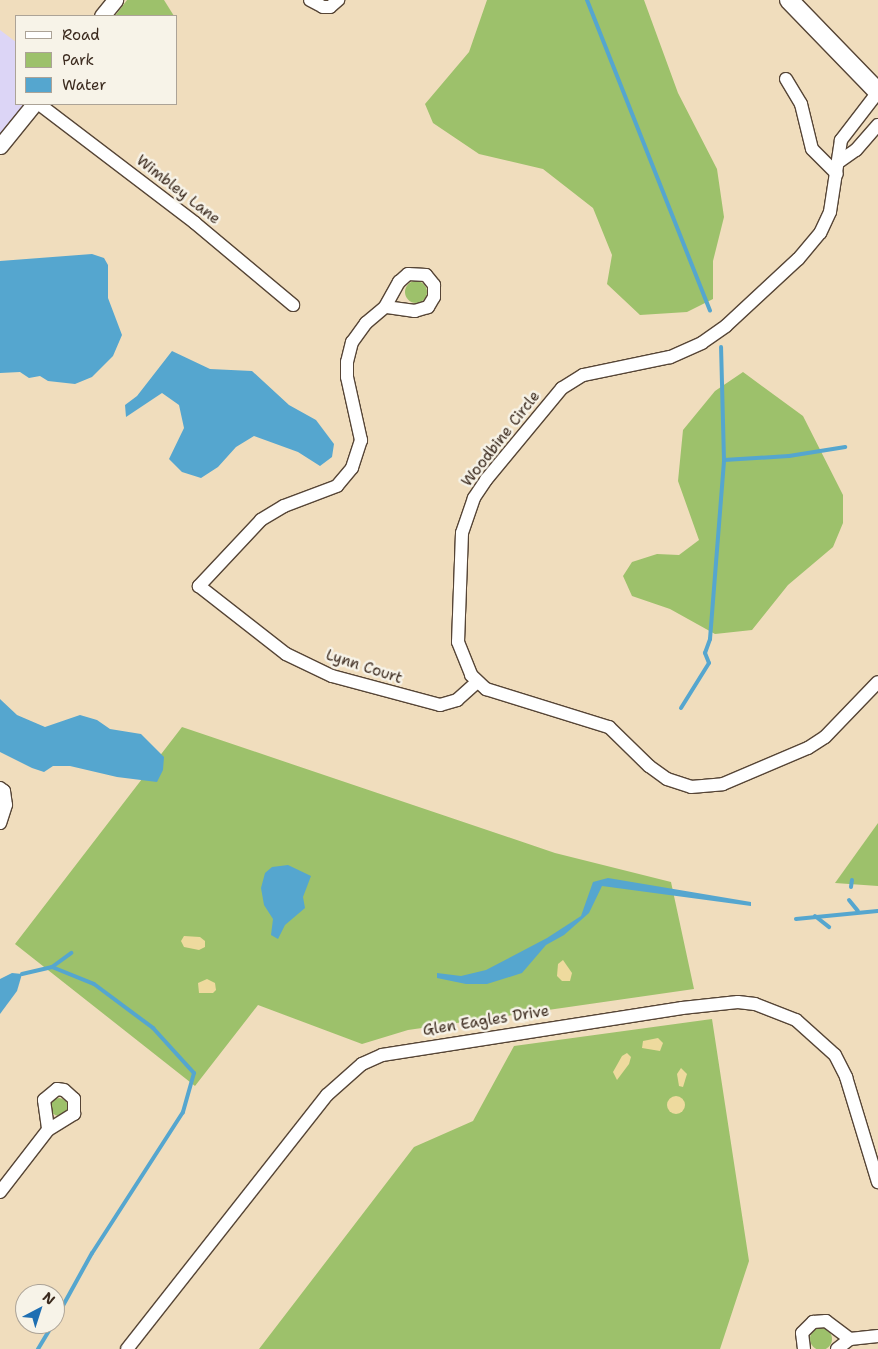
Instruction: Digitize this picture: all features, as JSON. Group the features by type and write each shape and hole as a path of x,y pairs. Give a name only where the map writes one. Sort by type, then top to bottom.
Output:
{"main road":[{"path":"789,0 878,92"}],"street":[{"path":"103,15 115,0"},
{"path":"310,0 323,7 330,7 338,0"},
{"path":"786,79 801,104 812,149 838,168 878,125"},
{"name":"Woodbine Circle","path":"477,682 465,665 458,642 462,533 474,498 486,480 562,388 583,375 670,357 702,343 726,326 798,259 820,233 830,212 841,140 878,92"},
{"path":"0,146 33,105"},
{"name":"Wimbley Lane","path":"40,105 195,223 293,305"},
{"name":"Lynn Court","path":"385,307 366,323 352,342 346,362 361,440 352,468 337,486 284,506 261,520 199,586 286,654 332,676 440,705 457,700 477,682"},
{"path":"477,682 504,696 609,727 649,766 667,779 691,787 723,784 808,748 826,737 878,682"},
{"path":"0,788 4,791 6,806 0,823"},
{"name":"Glen Eagles Drive","path":"127,1349 327,1095 362,1064 382,1055 682,1008 738,1002 755,1004 796,1020 835,1055 846,1077 878,1182"},
{"path":"0,1192 48,1130"},
{"path":"804,1349 802,1333 813,1322 826,1321 850,1339"},
{"path":"837,1349 850,1339 878,1336"}],"shaded area":[{"path":"0,30 15,41 15,105 31,105 0,144"}],"green space":[{"path":"127,0 164,0 173,15 116,15"},
{"path":"487,0 644,0 678,93 717,169 724,217 713,261 713,299 687,312 640,315 607,284 612,255 593,208 543,169 479,154 433,123 425,104 469,52"},
{"path":"416,281 424,284 427,292 424,300 416,303 408,300 405,292 408,284"},
{"path":"743,372 803,416 843,495 843,523 833,547 788,585 752,630 715,634 670,609 632,596 623,576 632,562 657,554 679,555 699,540 678,481 683,430 715,391"},
{"path":"182,727 555,853 671,882 694,989 408,1030 362,1044 258,1005 195,1086 15,944"},
{"path":"878,823 878,886 835,883"},
{"path":"712,1019 749,1261 720,1349 259,1349 414,1147 473,1121 514,1046"},
{"path":"59,1098 65,1101 68,1107 65,1113 59,1116 53,1113 50,1107 53,1101"},
{"path":"821,1328 829,1331 832,1339 829,1347 821,1350 813,1347 810,1339 813,1331"}],"sand":[{"path":"184,936 200,937 205,941 205,947 199,950 184,947 181,941"},
{"path":"563,960 572,973 570,981 562,981 557,976 558,964"},
{"path":"207,979 215,983 216,990 213,993 199,993 198,983"},
{"path":"658,1038 663,1043 660,1051 642,1048 643,1041"},
{"path":"627,1053 631,1057 629,1064 617,1080 613,1072 622,1056"},
{"path":"681,1068 687,1074 683,1087 679,1086 677,1074"},
{"path":"676,1096 682,1099 685,1105 682,1111 676,1114 670,1111 667,1105 670,1099"}],"water":[{"path":"92,254 104,258 108,265 108,298 122,335 113,356 92,377 75,384 48,381 40,376 29,378 20,372 0,373 0,261"},
{"path":"172,351 210,369 252,371 289,405 316,420 334,444 332,457 320,466 298,452 254,436 236,447 218,467 201,478 182,472 169,459 184,428 179,405 162,393 126,417 125,405 137,396"},
{"path":"0,699 17,715 45,727 80,715 97,720 110,729 141,734 164,757 163,770 157,782 117,777 70,766 53,766 44,772 32,768 0,752"},
{"path":"288,865 311,876 303,897 305,908 285,925 278,939 271,935 273,919 264,905 261,888 265,873 272,867"},
{"path":"608,878 751,902 751,906 602,886 589,913 564,935 546,945 522,973 487,984 466,984 437,978 437,973 461,976 486,970 547,938 581,916 593,882"},
{"path":"12,973 22,974 17,991 0,1014 0,979"}],"waterway":[{"path":"587,0 710,311"},
{"path":"681,708 709,663 705,653 710,639 724,460 721,347"},
{"path":"724,460 789,456 845,447"},
{"path":"851,887 852,880"},
{"path":"849,900 858,911"},
{"path":"796,919 878,911"},
{"path":"815,916 829,927"},
{"path":"52,967 71,953"},
{"path":"22,974 52,967 94,984 153,1028 194,1073 183,1112 92,1253 65,1302"},
{"path":"38,1349 47,1334"}]}
